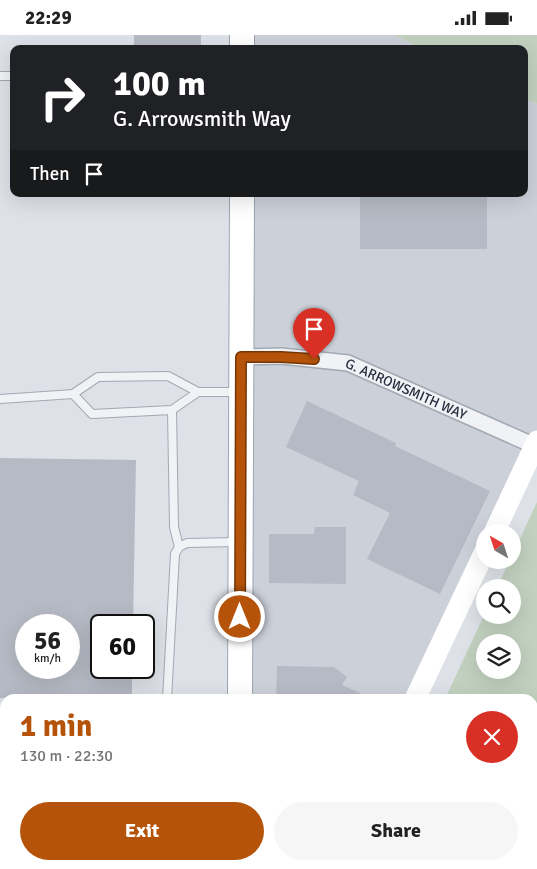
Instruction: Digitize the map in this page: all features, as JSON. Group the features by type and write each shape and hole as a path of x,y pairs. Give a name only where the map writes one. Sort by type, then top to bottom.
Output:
{"main road":[{"path":"240,694 242,197"},
{"path":"498,524 536,444"},
{"path":"417,694 476,569"}],"street":[{"name":"G. ARROWSMITH WAY","path":"241,357 281,357 348,363 536,444"}],"lane":[{"path":"0,399 72,394 98,377 168,375 198,392 241,393"},
{"path":"72,394 92,414 172,410 198,392"},
{"path":"172,410 174,527 179,547"},
{"path":"168,694 175,555 179,547 187,543 241,542"}],"shaded area":[{"path":"242,35 394,35 415,45 242,45"},
{"path":"528,100 537,104 537,441 490,524 476,524 476,569 417,694 240,694 242,197 528,197"}],"green space":[{"path":"394,35 537,35 537,104 528,100 528,45 415,45"},
{"path":"537,502 537,694 447,694 480,624 521,624 521,579 501,579 506,569 521,569 521,537"}],"building":[{"path":"134,35 201,35 201,45 134,45"},
{"path":"360,197 487,197 487,249 360,249"},
{"path":"307,401 396,443 395,446 490,491 440,594 367,559 390,513 353,495 359,481 286,447"},
{"path":"0,458 136,460 133,614 90,614 90,679 132,679 132,694 0,694"},
{"path":"315,527 346,527 346,584 269,583 269,534 314,534"},
{"path":"277,666 334,667 347,677 342,685 362,694 276,694"}],"route":[{"path":"240,617 241,357 314,359"}]}
